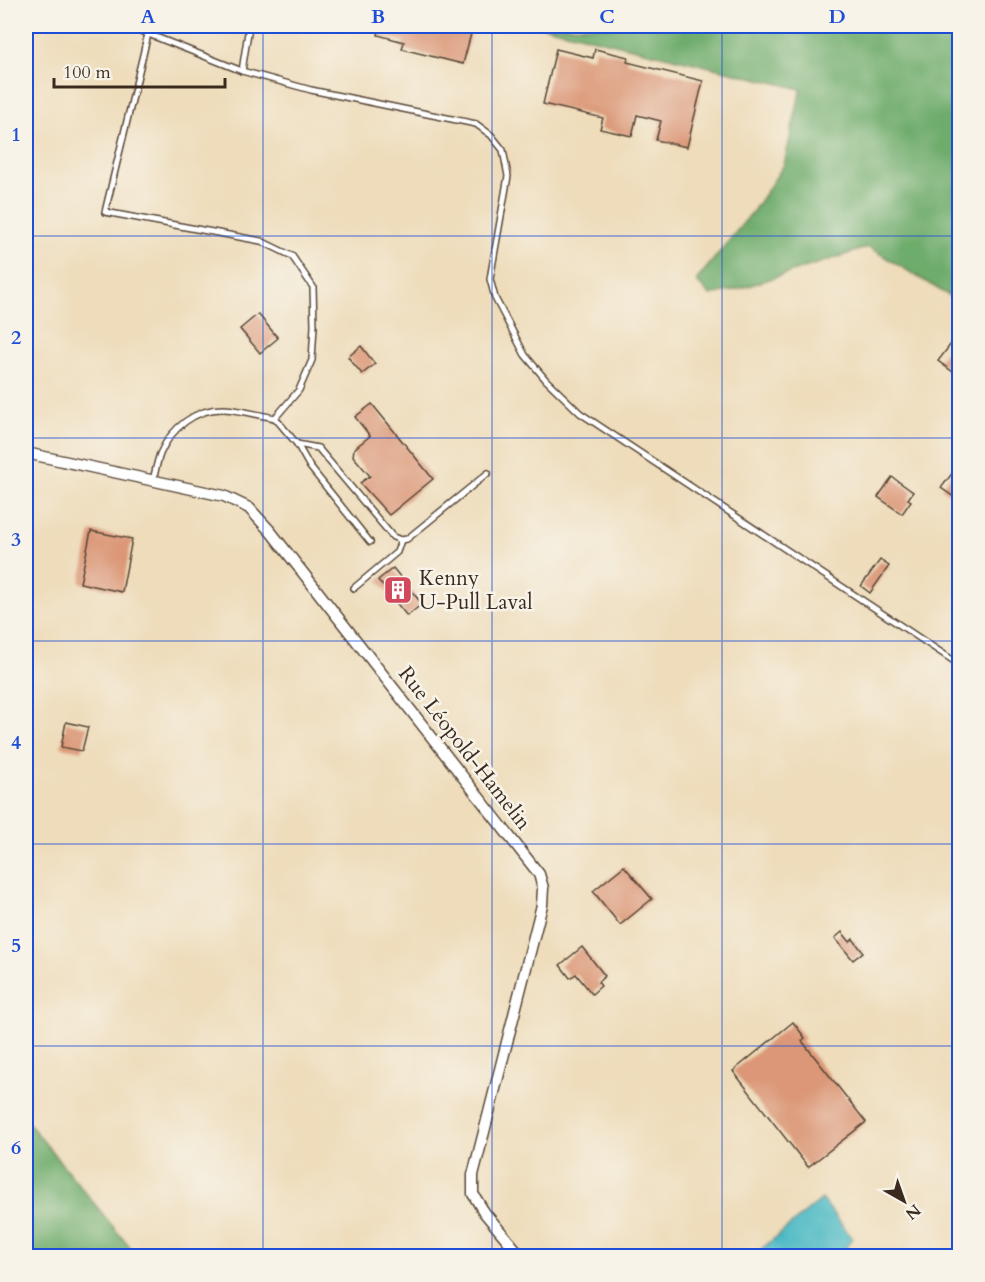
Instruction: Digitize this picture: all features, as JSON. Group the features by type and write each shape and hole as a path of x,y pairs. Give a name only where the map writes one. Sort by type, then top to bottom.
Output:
{"street":[{"name":"Rue Léopold-Hamelin","path":"26,453 224,496 249,508 271,532 538,874 543,888 542,905 473,1175 473,1194 484,1212 521,1257"}],"lane":[{"path":"128,26 242,72 311,90 476,124 491,135 503,150 508,176 490,279 495,298 525,355 546,380 580,413 960,665"},
{"path":"242,72 249,26"},
{"path":"148,34 105,212 261,241 292,256 313,287 312,360 299,390 275,417"},
{"path":"153,481 161,453 182,424 193,415 212,409 225,409 275,417 297,444 310,467 370,542"},
{"path":"297,444 318,448 393,537 401,540 406,539 488,473"},
{"path":"354,588 397,552 401,540"}],"green space":[{"path":"541,26 959,26 959,298 951,297 869,247 739,289 710,295 696,281 754,210 784,165 801,89"},
{"path":"26,1120 137,1256 26,1256"}],"water":[{"path":"822,1199 852,1238 841,1256 753,1256"}],"building":[{"path":"380,26 473,26 463,64 402,49 404,42 378,35"},
{"path":"556,49 593,58 595,49 628,57 627,62 703,81 687,147 656,140 661,121 637,115 632,136 600,129 603,118 543,104"},
{"path":"258,314 278,338 260,353 240,329"},
{"path":"960,332 960,377 938,361"},
{"path":"361,346 375,364 362,374 348,357"},
{"path":"372,404 433,479 389,515 360,483 370,476 353,456 354,449 370,436 355,417"},
{"path":"960,463 960,501 941,488"},
{"path":"892,477 913,492 908,499 911,501 902,514 878,497"},
{"path":"91,531 132,539 122,592 80,583"},
{"path":"880,560 889,566 870,593 861,586"},
{"name":"Kenny U-Pull Laval","path":"393,568 422,604 407,616 378,580"},
{"path":"66,722 88,727 82,751 61,747"},
{"path":"624,866 652,899 620,925 593,891"},
{"path":"842,932 850,942 853,939 863,952 853,960 835,938"},
{"path":"582,947 605,976 598,982 601,986 592,994 576,974 570,978 560,965"},
{"path":"793,1022 805,1038 802,1041 866,1122 808,1167 733,1071"}],"place":[{"name":"Kenny U-Pull Laval","path":"398,590"}]}
